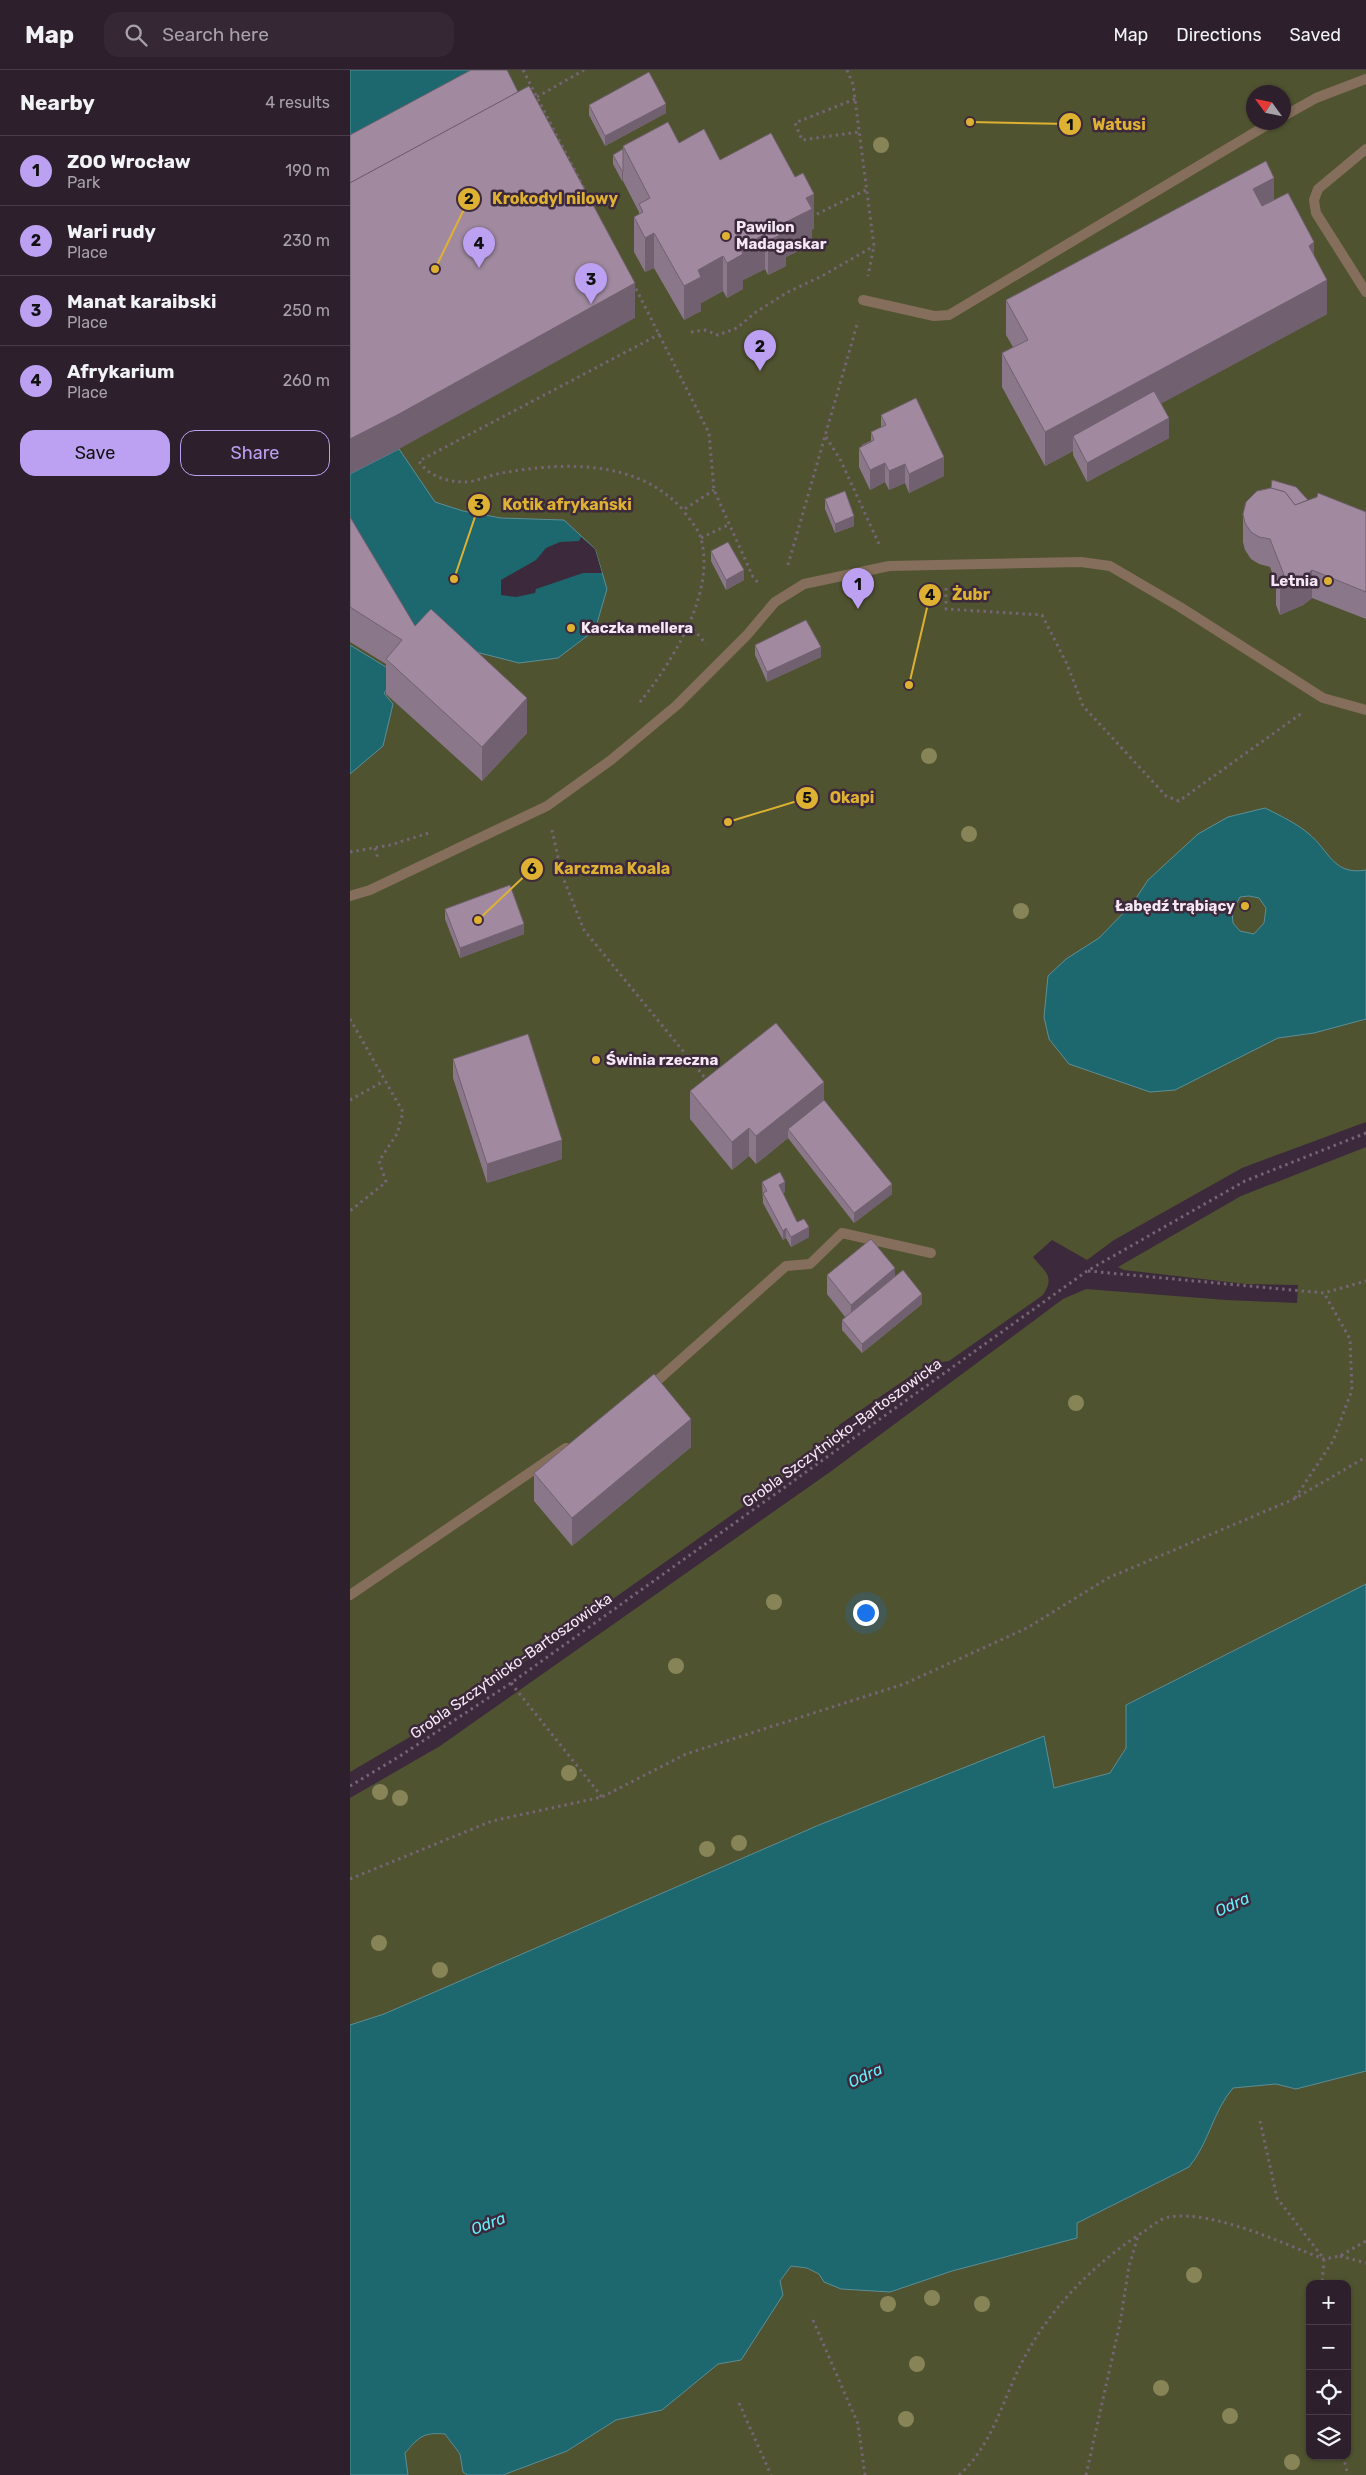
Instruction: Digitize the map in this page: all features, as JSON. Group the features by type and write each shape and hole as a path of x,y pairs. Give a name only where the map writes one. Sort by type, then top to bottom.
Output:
{"lane":[{"path":"1291,112 1316,98 1366,79"},
{"path":"863,300 934,316 949,315 1259,130"},
{"path":"1366,149 1318,188 1314,200 1316,213 1366,292"},
{"path":"350,896 370,890 547,806 611,760 677,705 747,635 775,602 804,584 889,566 1081,562 1110,566 1180,607 1323,698 1366,710"},
{"path":"639,1396 786,1266 810,1264 842,1233 931,1252"},
{"path":"350,1595 577,1440"}],"path":[{"path":"523,70 596,211"},
{"path":"537,97 584,70"},
{"path":"632,281 709,433 714,490 753,577 775,602 795,544 826,437 863,300 874,246 855,99 847,70"},
{"path":"524,94 533,90"},
{"path":"855,99 795,123 802,140 859,132"},
{"path":"808,218 868,189"},
{"path":"691,332 705,330 718,334 737,328 756,312 788,292 822,276 874,246"},
{"path":"633,709 665,671 682,640 699,594 703,571 701,538 683,510 669,494 648,481 616,472 567,465 499,473 462,482 438,478 424,469 419,461 660,334"},
{"path":"826,437 840,458 889,566"},
{"path":"683,510 714,490"},
{"path":"701,538 730,524"},
{"path":"946,566 946,609 1042,616 1067,664 1082,706 1166,796 1179,801 1323,698"},
{"path":"547,806 562,875 584,930 706,1079"},
{"path":"350,852 390,845 436,831"},
{"path":"350,1019 403,1112 397,1134 378,1161 386,1182 350,1211"},
{"path":"350,1100 384,1081"},
{"name":"Grobla Szczytnicko-Bartoszowicka","path":"350,1786 400,1756 511,1683 1087,1271 1245,1180 1366,1134"},
{"path":"1087,1271 1324,1292 1366,1281"},
{"path":"1294,1499 1333,1441 1352,1390 1350,1339 1324,1292"},
{"path":"350,1879 492,1821 602,1796 686,1754 904,1684 1027,1628 1108,1578 1294,1499 1366,1457"},
{"path":"511,1683 602,1796"},
{"path":"1260,2121 1277,2198 1324,2259 1322,2280"},
{"path":"959,2475 971,2465 992,2432 1008,2389 1032,2340 1068,2295 1113,2252 1167,2217 1216,2219 1324,2259 1340,2256 1366,2241"},
{"path":"1086,2475 1120,2323 1129,2266 1138,2235"},
{"path":"1340,2256 1366,2263"},
{"path":"813,2320 858,2424 865,2475"},
{"path":"739,2403 771,2475"},
{"path":"1344,2460 1348,2475"}],"shaded area":[{"path":"350,70 1366,70 1366,1122 1242,1168 1114,1240 1087,1260 1052,1240 1033,1257 1049,1279 1047,1289 1043,1295 949,1361 928,1364 839,1425 832,1444 456,1710 350,1772"},
{"path":"1366,1147 1366,1584 1126,1705 1126,1748 1110,1773 1054,1788 1044,1737 819,1825 384,2014 350,2025 350,1798 440,1746 830,1472 1063,1299 1086,1289 1226,1300 1297,1303 1298,1285 1246,1284 1124,1270 1118,1267 1241,1196"},
{"path":"1366,2071 1366,2475 503,2475 567,2451 616,2420 662,2410 718,2364 741,2360 780,2281 791,2266 807,2268 819,2274 890,2292 952,2271 1077,2223 1189,2167 1202,2148 1220,2106 1233,2087 1276,2084 1296,2089"},
{"path":"428,2433 445,2434 460,2454 463,2472 467,2475 408,2475 405,2453 417,2440"}],"water":[{"path":"350,70 480,70 350,140"},
{"path":"399,449 435,502 463,511 501,518 564,520 595,549 607,589 595,630 558,658 519,663 429,640 410,651 350,552 350,474"},
{"path":"350,645 399,675 384,693 393,704 383,746 350,774"},
{"path":"1265,808 1304,830 1339,865 1355,871 1366,870 1366,1019 1314,1033 1278,1038 1175,1090 1150,1092 1069,1064 1049,1039 1044,1017 1048,976 1066,959 1099,938 1133,903 1148,880 1198,834 1228,817","holes":["1240,897 1259,898 1266,908 1264,923 1254,934 1240,931 1233,923 1232,912"]},
{"name":"Odra","path":"1366,1584 1366,2071 1296,2089 1276,2084 1233,2088 1220,2107 1202,2148 1189,2167 1077,2223 1077,2238 952,2271 890,2292 841,2289 824,2282 819,2274 807,2268 791,2266 780,2281 783,2295 741,2360 718,2364 662,2410 616,2420 567,2451 503,2475 467,2475 463,2472 460,2454 445,2434 431,2434 418,2439 405,2453 408,2475 350,2475 350,2025 384,2014 819,1825 1044,1736 1054,1788 1110,1773 1126,1748 1126,1705"}],"pier":[{"path":"581,537 595,549 602,573 583,573 536,589 535,593 516,597 501,595 501,580 536,560 546,548 560,542 579,541"}],"building":[{"path":"471,70 507,70 518,92 350,183 350,135"},
{"path":"649,72 666,104 605,136 589,105"},
{"path":"529,86 635,283 399,414 350,439 350,183"},
{"name":"Pawilon Madagaskar","path":"668,122 679,143 704,129 720,160 771,133 795,177 803,173 814,194 806,198 812,209 782,224 786,232 768,241 765,234 740,248 743,254 727,263 723,256 698,270 701,277 684,286 654,233 645,238 634,217 643,212 639,204 650,198 623,146"},
{"path":"623,149 623,171 622,171 613,155"},
{"path":"1266,161 1274,178 1253,189 1262,206 1288,193 1314,242 1309,246 1327,280 1045,432 1002,353 1028,340 1006,300"},
{"path":"1154,391 1169,418 1087,463 1073,436"},
{"path":"916,398 944,457 909,474 905,464 889,471 885,463 870,470 859,448 874,440 871,432 886,425 881,415"},
{"path":"1272,480 1296,487 1308,500 1295,505 1285,492 1271,488"},
{"path":"1271,488 1285,492 1295,505 1317,497 1318,493 1366,512 1366,592 1312,570 1303,578 1280,587 1276,578 1284,575 1270,539 1259,537 1251,532 1245,523 1243,514 1246,502 1257,491"},
{"path":"845,491 854,516 835,524 825,499"},
{"path":"350,517 415,626 431,609 527,698 482,747 386,659 402,640 350,607"},
{"path":"728,542 744,570 726,580 711,551"},
{"path":"806,620 821,647 767,672 755,645"},
{"path":"510,885 524,924 460,948 445,909"},
{"path":"776,1023 824,1082 756,1136 749,1128 732,1142 690,1091"},
{"path":"528,1034 562,1140 487,1164 453,1059"},
{"path":"824,1100 892,1184 854,1213 788,1129"},
{"path":"780,1172 785,1182 779,1185 797,1222 804,1219 809,1227 791,1237 786,1228 783,1231 763,1193 767,1191 762,1182"},
{"path":"871,1239 895,1268 851,1305 827,1275"},
{"path":"903,1270 922,1294 862,1344 842,1320"},
{"path":"654,1374 691,1419 572,1518 534,1473"}],"place":[{"name":"Watusi","path":"970,122"},
{"name":"Pawilon Madagaskar","path":"726,236"},
{"name":"Afrykarium","path":"479,268"},
{"name":"Krokodyl nilowy","path":"435,269"},
{"name":"Manat karaibski","path":"591,304"},
{"name":"Wari rudy","path":"760,371"},
{"name":"Kotik afrykański","path":"454,579"},
{"name":"Letnia","path":"1328,581"},
{"name":"ZOO Wrocław","path":"858,609"},
{"name":"Kaczka mellera","path":"571,628"},
{"name":"Żubr","path":"909,685"},
{"name":"Okapi","path":"728,822"},
{"name":"Łabędź trąbiący","path":"1245,906"},
{"name":"Karczma Koala","path":"478,920"},
{"name":"Świnia rzeczna","path":"596,1060"}]}
